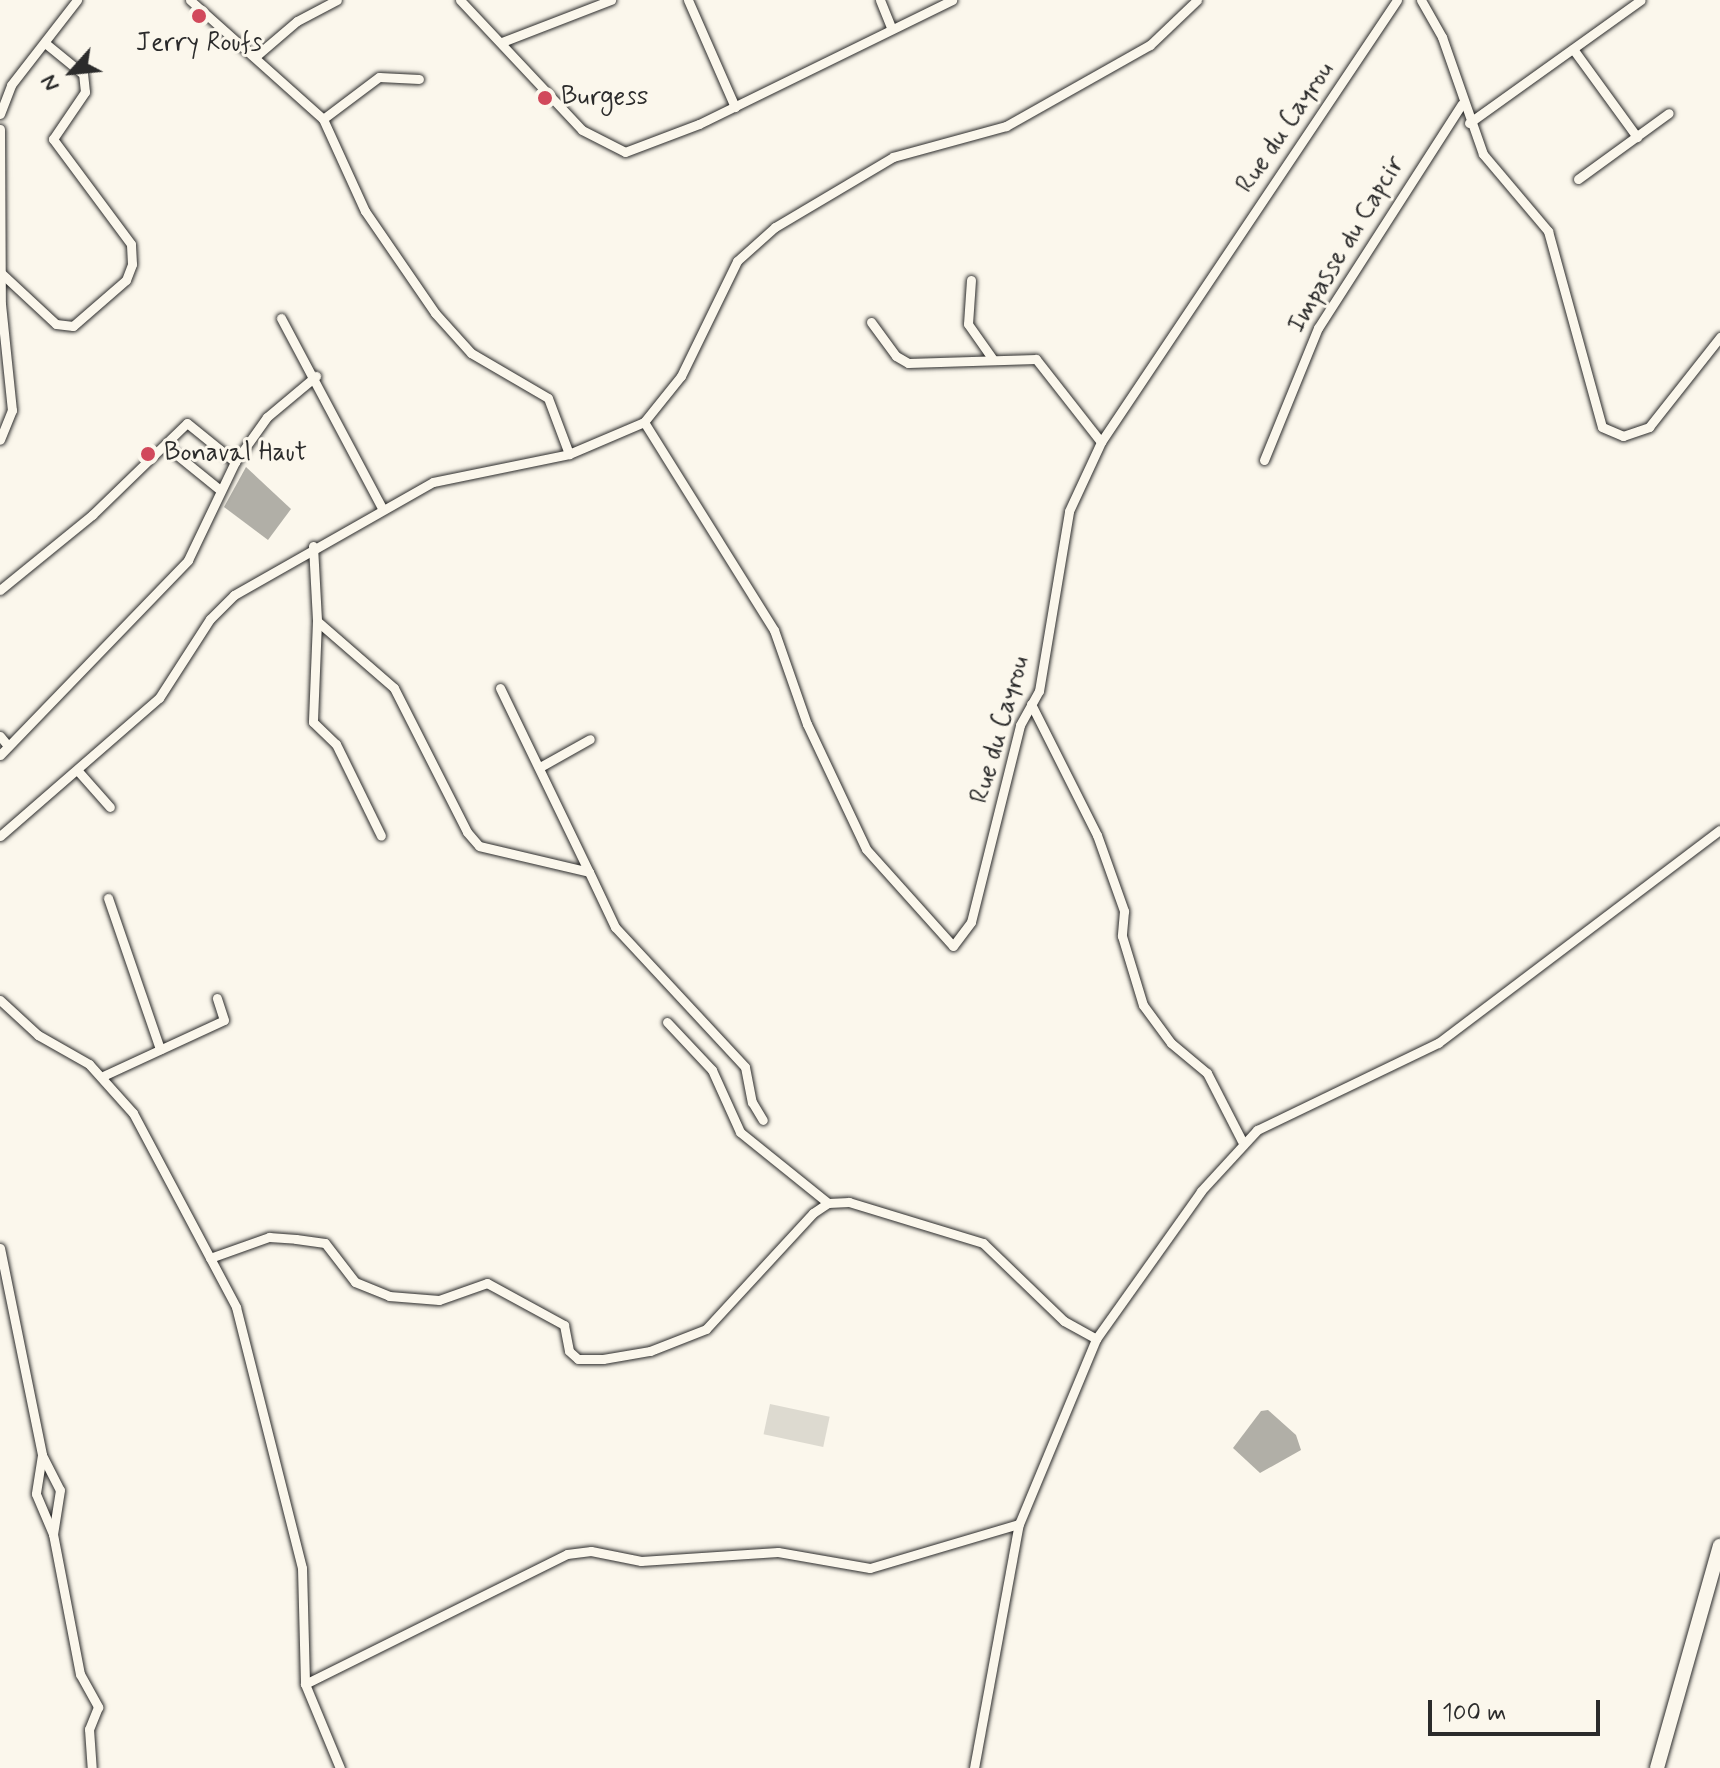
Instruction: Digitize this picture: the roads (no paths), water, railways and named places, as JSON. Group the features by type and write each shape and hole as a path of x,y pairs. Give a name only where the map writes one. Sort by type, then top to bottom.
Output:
{"main road":[{"path":"1657,1768 1720,1546"}],"street":[{"path":"0,114 11,85 77,0"},
{"path":"190,0 323,119 365,211 435,313 471,353 548,398 569,454"},
{"path":"256,56 297,21 337,0"},
{"path":"460,0 582,130 614,149 642,149 735,107 952,0"},
{"path":"502,42 611,0"},
{"path":"688,0 735,107"},
{"path":"880,0 892,29"},
{"path":"0,836 159,698 210,619 234,595 313,546 433,482 569,454 644,422 681,376 737,261 775,227 851,177 893,157 1006,126 1150,45 1197,0"},
{"name":"Rue du Cayrou","path":"644,422 774,630 807,724 866,849 953,946 971,922 1020,725 1031,704 1055,612 1069,511 1101,442 1397,0"},
{"path":"1421,0 1442,37 1462,104 1483,154 1548,231 1580,337 1590,396 1605,430 1633,436 1649,427 1720,337"},
{"path":"1469,123 1641,0"},
{"path":"0,272 56,324 73,326 126,280 132,264 131,244 53,139 85,92 83,74 45,43"},
{"path":"1573,49 1637,137"},
{"path":"323,119 379,77 419,79"},
{"name":"Impasse du Capcir","path":"1264,460 1318,328 1462,104"},
{"path":"1578,179 1669,113"},
{"path":"0,129 0,272 12,410 0,440"},
{"path":"971,280 968,324 992,358"},
{"path":"281,318 316,376 382,508"},
{"path":"871,322 896,356 908,363 992,358 1045,363 1101,442"},
{"path":"0,755 188,560 219,489 235,462 267,417 316,376"},
{"path":"0,590 166,446 187,423 235,462"},
{"path":"166,446 219,489"},
{"path":"313,546 317,621 313,722 336,744 381,836"},
{"path":"317,621 394,688 479,846 589,872"},
{"path":"500,688 615,927 745,1067 752,1102 763,1120"},
{"path":"1031,704 1097,835 1124,911 1122,936 1143,1005 1171,1043 1207,1073 1242,1141"},
{"path":"0,736 8,746"},
{"path":"540,767 590,739"},
{"path":"78,771 110,807"},
{"path":"974,1768 1019,1524 1096,1339 1242,1141 1438,1043 1720,830"},
{"path":"108,898 160,1049"},
{"path":"103,1076 224,1020 217,998"},
{"path":"0,1000 38,1035 103,1076 133,1113 210,1258 244,1332 302,1568 305,1684 340,1768"},
{"path":"667,1022 712,1070 740,1132 828,1203"},
{"path":"210,1258 269,1237 296,1239 325,1243 355,1282 389,1296 439,1300 487,1283 564,1325 569,1351 578,1359 603,1359 650,1351 706,1329 752,1275 828,1203 849,1202 983,1243 1064,1321 1096,1339"},
{"path":"0,1248 42,1455 60,1490 53,1534"},
{"path":"42,1455 36,1494 53,1534 80,1674 98,1707 89,1729 92,1768"},
{"path":"305,1684 567,1554 591,1551 641,1561 778,1552 870,1568 1019,1524"}],"place":[{"name":"Jerry Roufs","path":"199,16"},
{"name":"Burgess","path":"545,98"},
{"name":"Bonaval Haut","path":"148,454"}]}
